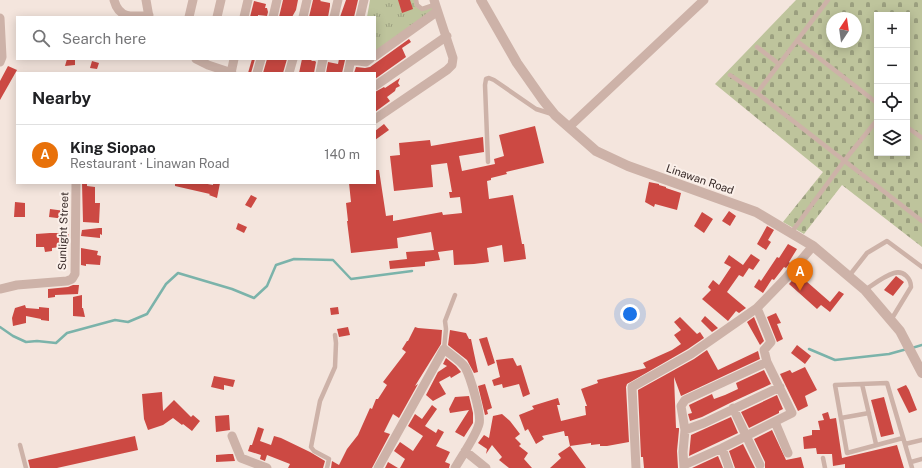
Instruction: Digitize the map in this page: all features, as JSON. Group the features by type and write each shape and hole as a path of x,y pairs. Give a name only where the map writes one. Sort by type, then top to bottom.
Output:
{"street":[{"path":"114,0 115,6 120,12 126,16"},
{"path":"146,0 149,16"},
{"path":"189,16 193,0"},
{"path":"218,16 221,0"},
{"path":"244,16 248,0"},
{"path":"273,16 277,0"},
{"path":"303,16 307,0"},
{"path":"334,16 338,0"},
{"path":"360,16 364,0"},
{"name":"Linawan Road","path":"481,0 517,63 543,100 555,115 596,151 628,166 756,212 813,246 866,290 900,331 921,369"},
{"path":"569,127 704,0"},
{"path":"376,118 447,70 452,65 453,58 435,4"},
{"path":"376,55 435,13 435,4"},
{"path":"0,18 2,57 0,62"},
{"path":"376,85 446,36"},
{"path":"232,72 234,60"},
{"path":"257,72 261,60"},
{"path":"289,72 293,60"},
{"path":"320,72 323,60"},
{"path":"348,72 351,60 366,62 369,60"},
{"path":"209,62 230,72"},
{"name":"Sunlight Street","path":"0,289 17,285 67,281 72,279 75,274 76,184"},
{"path":"636,468 632,387 691,354 757,308 785,279 813,246"},
{"path":"757,308 771,342 764,350 767,362 792,413 684,467 683,452 685,430 681,406 685,400 767,362"},
{"path":"378,468 444,348 465,368 472,385 478,412 479,423 455,468"},
{"path":"685,430 704,423 780,387"},
{"path":"733,408 760,465"},
{"path":"775,422 788,453"},
{"path":"232,436 241,458 267,468"},
{"path":"722,448 729,468"},
{"path":"465,450 486,468"}],"lane":[{"path":"416,0 417,5 422,9 435,4"},
{"path":"757,93 826,0"},
{"path":"797,41 874,101"},
{"path":"757,46 779,64"},
{"path":"730,75 757,93 922,221"},
{"path":"488,162 486,79 489,78 494,80 536,109 555,115"},
{"path":"791,233 844,161 874,124"},
{"path":"910,128 922,138"},
{"path":"849,276 868,253 887,241 922,267"},
{"path":"866,290 893,273 902,273 908,277 911,287 891,320"},
{"path":"444,348 446,329 445,321 455,295"},
{"path":"327,468 329,459 314,451 311,447 320,401 335,367 335,335"},
{"path":"903,438 846,453 835,385 887,383 912,468"},
{"path":"862,384 876,444"},
{"path":"841,418 869,413"},
{"path":"905,444 922,440"},
{"path":"20,445 26,468"},
{"path":"823,458 825,468"},
{"path":"911,462 922,459"}],"green space":[{"path":"370,0 415,0 415,6 421,10 433,7 440,8 376,53 376,16 367,16"},
{"path":"796,0 922,0 922,247 842,185 804,234 783,222 823,172 715,84"}],"building":[{"path":"283,0 298,0 296,10 293,16 279,16"},
{"path":"313,0 321,0 320,1 330,3 328,16 309,16"},
{"path":"346,0 358,0 354,16 340,16"},
{"path":"398,0 410,0 413,9 402,13"},
{"path":"254,1 266,4 265,8 267,8 268,12 267,16 250,16"},
{"path":"409,39 411,42 402,48 406,57 376,78 376,72 354,72 356,67 370,67"},
{"path":"67,60 75,60 75,65 65,66"},
{"path":"252,60 255,60 251,72 248,72"},
{"path":"267,60 287,60 283,72 263,72"},
{"path":"302,60 311,60 316,62 314,72 299,72"},
{"path":"339,60 345,60 342,72 326,72 328,62 338,64"},
{"path":"92,61 99,63 97,69 90,68"},
{"path":"8,66 17,70 0,100 0,81"},
{"path":"400,78 398,83 400,86 387,97 390,101 376,111 376,91 384,87 385,88"},
{"path":"384,124 389,130 376,139 376,130"},
{"path":"535,126 544,163 506,172 507,174 491,178 491,180 487,181 489,199 513,195 526,259 504,262 502,245 487,248 489,262 454,265 453,250 438,252 440,260 425,262 425,266 390,269 389,261 407,259 406,252 434,250 431,232 397,238 398,248 351,253 346,203 351,202 349,184 376,184 376,170 379,170 386,216 393,215 393,221 442,212 443,215 462,213 460,197 450,198 449,192 452,192 447,163 431,165 433,187 394,191 390,156 400,155 399,143 430,140 431,146 483,137 484,152 459,156 462,171 495,164 494,159 504,156 499,135"},
{"path":"649,182 659,184 681,193 677,210 655,204 654,207 645,202"},
{"path":"82,184 87,184 87,186 95,187 95,203 100,203 99,223 83,222"},
{"path":"175,184 220,184 217,198 209,195 210,194 175,186"},
{"path":"251,195 257,198 251,208 245,205"},
{"path":"15,202 25,203 25,217 14,217"},
{"path":"50,209 65,211 65,219 49,217"},
{"path":"729,211 736,216 730,226 722,221"},
{"path":"702,212 713,219 704,233 694,226"},
{"path":"238,223 247,227 244,233 236,229"},
{"path":"767,226 774,230 768,240 771,242 766,250 757,244"},
{"path":"102,228 102,235 100,234 100,238 81,236 82,230"},
{"path":"36,234 69,234 69,244 60,244 61,247 52,248 52,251 45,252 44,247 36,247"},
{"path":"788,244 797,249 789,262 790,263 786,268 784,267 774,280 772,279 763,293 754,287 759,279 761,281 777,257 779,258"},
{"path":"81,248 98,251 97,255 101,256 100,265 81,265"},
{"path":"751,254 760,260 753,270 749,268 743,277 739,275 727,292 746,308 739,313 736,311 728,321 702,299 711,290 708,287 713,280 719,285 731,267 724,263 729,255 743,265"},
{"path":"798,274 830,302 839,291 844,294 830,312 821,305 817,309 789,284"},
{"path":"896,276 904,282 893,296 884,290"},
{"path":"79,285 78,294 55,295 55,297 48,298 48,289"},
{"path":"82,295 82,308 85,317 73,316 73,297"},
{"path":"25,305 26,308 49,308 49,321 26,316 26,323 13,326 12,318 15,308"},
{"path":"338,307 339,314 331,315 330,308"},
{"path":"776,313 781,323 777,324 783,339 777,342 767,317"},
{"path":"705,316 718,328 712,332 701,321"},
{"path":"680,317 697,334 700,332 704,338 688,349 627,384 629,442 607,446 600,446 600,444 591,445 591,443 570,446 568,436 565,436 564,431 542,436 544,439 536,444 528,429 525,431 519,415 534,409 532,406 558,398 560,405 557,405 561,421 586,415 585,406 587,406 581,389 598,383 597,380 646,368 643,363 672,350 681,344 674,335 681,330 674,322"},
{"path":"754,317 764,341 760,345 747,322"},
{"path":"348,327 350,335 339,337 337,329"},
{"path":"415,327 442,330 441,344 415,386 418,384 399,418 393,414 384,432 390,434 372,468 331,468 332,461 339,465 347,449 358,435 370,408 372,409 376,399 378,399 387,385 383,382 406,352 402,349"},
{"path":"450,330 466,333 469,339 471,339 478,372 474,373 467,360 448,345"},
{"path":"487,337 495,363 488,366 479,339"},
{"path":"797,345 811,356 805,364 791,353"},
{"path":"707,350 718,370 758,351 760,359 681,396 674,377 676,428 679,428 677,451 678,468 644,468 643,457 641,457 638,390 694,359"},
{"path":"446,358 461,372 451,378 450,376 439,382 446,394 433,401 426,395 438,372 447,366 443,364"},
{"path":"513,358 517,366 521,365 530,394 523,397 519,384 503,388 502,384 494,386 492,380 500,377 496,360"},
{"path":"805,367 817,390 805,396 808,406 798,411 780,374 790,370 792,373"},
{"path":"764,370 771,384 702,417 690,421 688,414 692,413 689,405 712,394 714,399 738,389 736,383"},
{"path":"214,376 235,380 233,387 224,385 224,390 211,387"},
{"path":"485,384 492,408 487,410 488,414 485,415 478,386"},
{"path":"906,385 917,410 909,413 897,389"},
{"path":"162,392 163,411 174,400 191,417 193,415 200,421 192,431 173,418 163,425 148,430 144,419 142,394"},
{"path":"777,395 783,409 779,411 779,413 749,428 741,412"},
{"path":"469,396 473,413 473,423 464,437 455,432 469,410 450,413 449,409 455,397"},
{"path":"884,397 894,434 881,437 871,400"},
{"path":"432,405 437,409 425,426 436,433 438,429 444,432 436,446 450,452 445,462 450,464 449,468 400,468 405,459 394,451 400,442 413,451 423,436 408,426 415,414 422,419"},
{"path":"828,412 830,419 836,418 842,458 897,445 904,468 845,468 845,464 833,466 832,454 817,454 816,448 804,449 803,437 812,435 812,430 820,430 818,421 824,420 822,414"},
{"path":"502,414 510,421 520,434 515,438 521,444 519,446 528,453 524,459 532,468 509,468 499,460 502,457 492,445 486,454 487,449 478,443 484,435 489,438 493,416"},
{"path":"229,415 230,430 216,432 215,416"},
{"path":"731,417 738,433 689,456 691,435"},
{"path":"258,427 264,429 260,441 271,445 274,436 281,438 325,461 323,468 288,468 290,464 267,455 265,461 260,459 261,455 248,451 250,445 252,445"},
{"path":"772,430 786,460 801,457 804,468 765,468 765,462 754,439"},
{"path":"135,436 138,450 57,468 30,468 28,460"},
{"path":"743,444 755,468 735,468 729,451"},
{"path":"570,446 586,468 550,468 561,458 558,454"},
{"path":"233,454 235,461 216,462 216,455"},
{"path":"718,456 723,468 692,468"},
{"path":"388,462 398,468 385,468"}],"waterway":[{"path":"0,327 13,336 26,342 37,341 56,343 67,333 115,320 128,322 147,314 166,284 178,273 232,289 254,298 267,286 276,265 294,259 333,260 351,279 412,271"},
{"path":"912,348 922,345"},
{"path":"809,349 835,360 889,354 907,349"}],"place":[{"name":"King Siopao","path":"800,291"}]}
